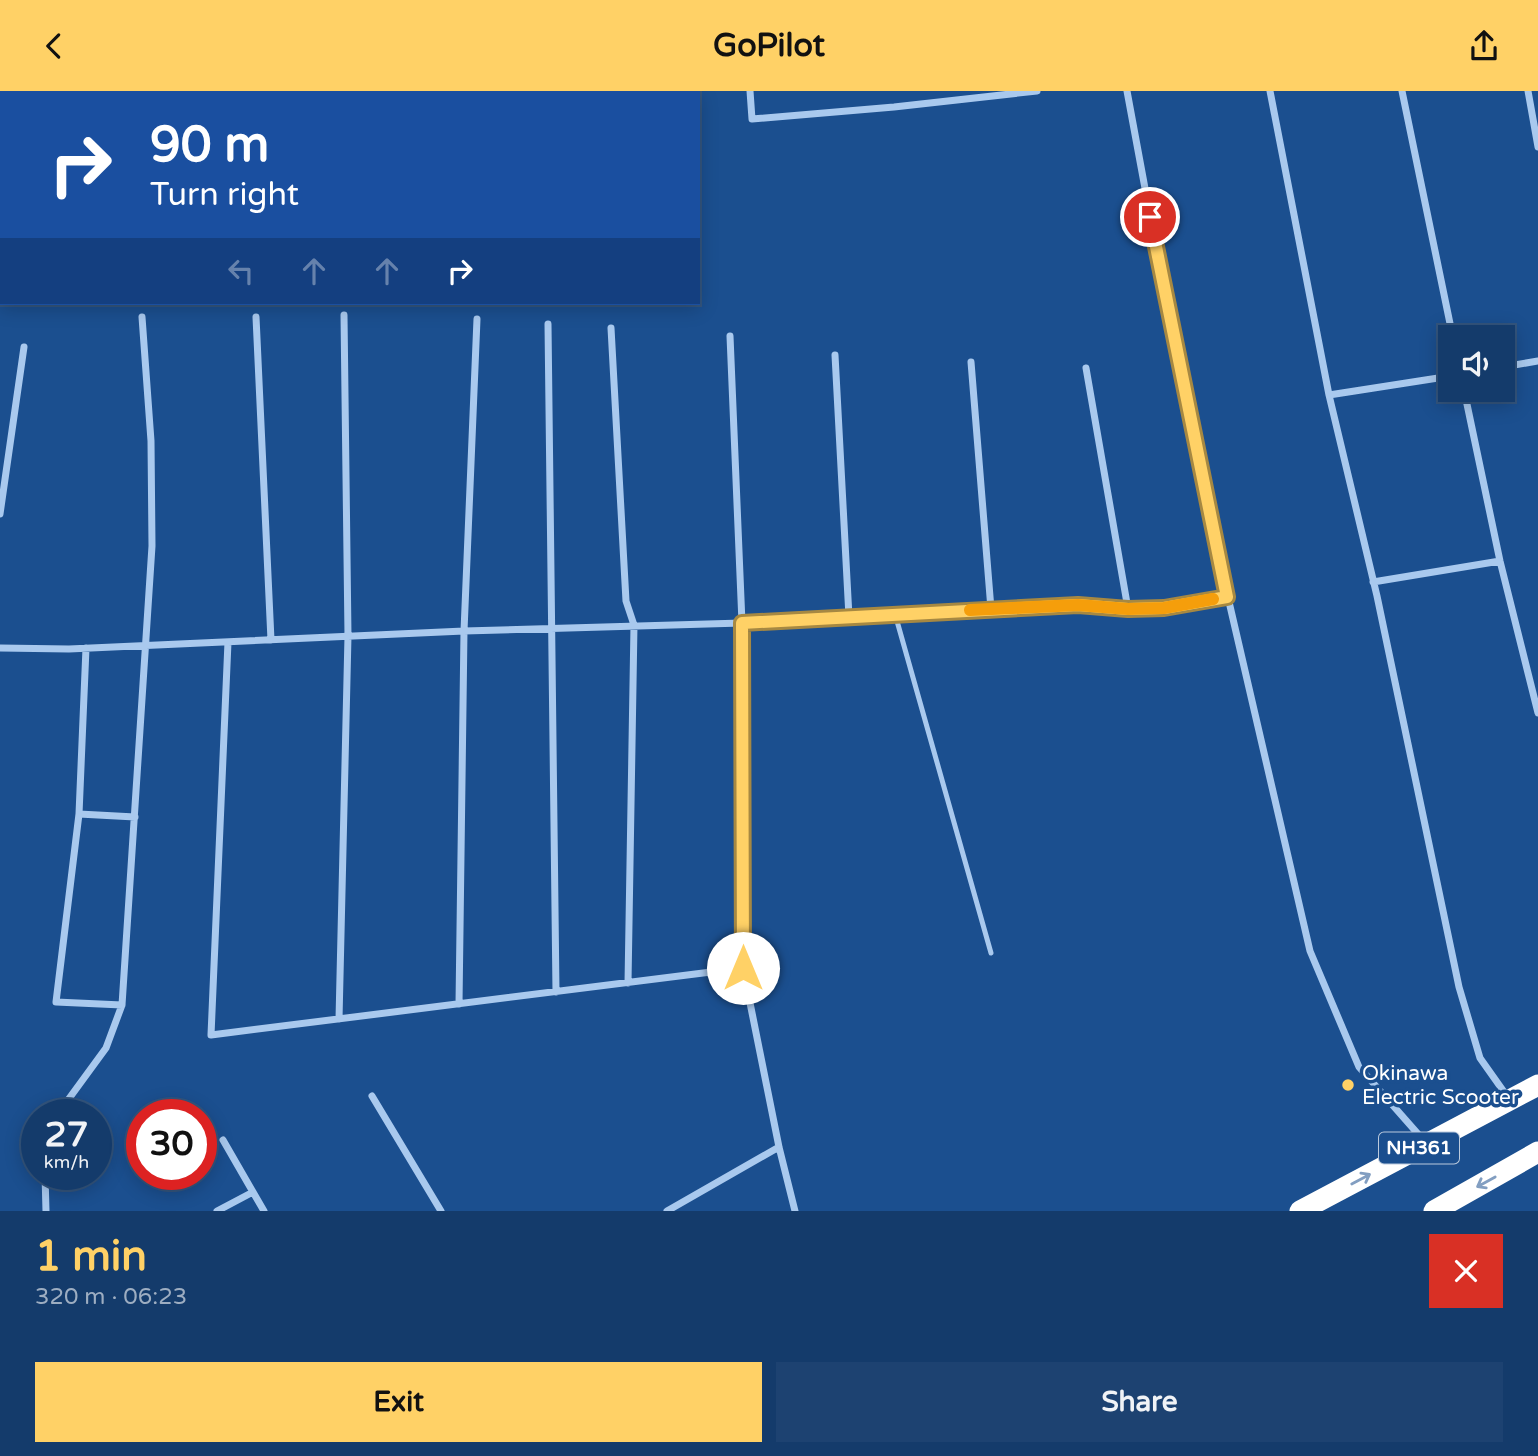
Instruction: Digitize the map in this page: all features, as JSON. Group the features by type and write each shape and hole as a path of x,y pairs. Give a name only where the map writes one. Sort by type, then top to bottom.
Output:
{"highway":[{"name":"NH361","path":"1300,1211 1538,1085"},
{"name":"NH361","path":"1434,1211 1538,1152"}],"street":[{"path":"750,91 752,119 1037,91"},
{"path":"1127,91 1169,318 1227,597 1310,951 1359,1067 1427,1144"},
{"path":"1270,91 1329,395 1373,582 1460,987 1480,1058 1510,1100"},
{"path":"1402,91 1450,325"},
{"path":"1528,91 1538,147"},
{"path":"339,1019 348,636 344,316"},
{"path":"69,1099 106,1048 122,1005 152,546 151,441 142,317"},
{"path":"256,317 271,640"},
{"path":"459,1004 464,631 477,319"},
{"path":"548,324 556,992"},
{"path":"611,328 626,601 634,625 628,983"},
{"path":"730,336 742,623 743,968 779,1147 795,1211"},
{"path":"0,514 24,347"},
{"path":"835,355 849,617"},
{"path":"1515,365 1538,361"},
{"path":"971,362 991,609"},
{"path":"1086,368 1128,609"},
{"path":"1329,395 1438,378"},
{"path":"1467,402 1500,561 1538,713"},
{"path":"1373,582 1500,561"},
{"path":"0,648 86,648 464,631 742,623 1078,605 1143,609 1227,597"},
{"path":"228,642 211,1035 743,968"},
{"path":"86,648 79,814 57,1002 122,1005"},
{"path":"79,814 135,817"},
{"path":"372,1096 441,1211"},
{"path":"223,1140 264,1211"},
{"path":"667,1211 779,1147"},
{"path":"45,1190 46,1211"},
{"path":"217,1211 253,1192"}],"lane":[{"path":"895,614 991,953"}],"slow traffic":[{"path":"970,610 1078,605 1128,609 1164,608 1213,599"}],"place":[{"name":"Okinawa Electric Scooter","path":"1348,1085"}],"route":[{"path":"743,968 742,623 1078,605 1128,609 1164,608 1227,597 1150,217"}]}
